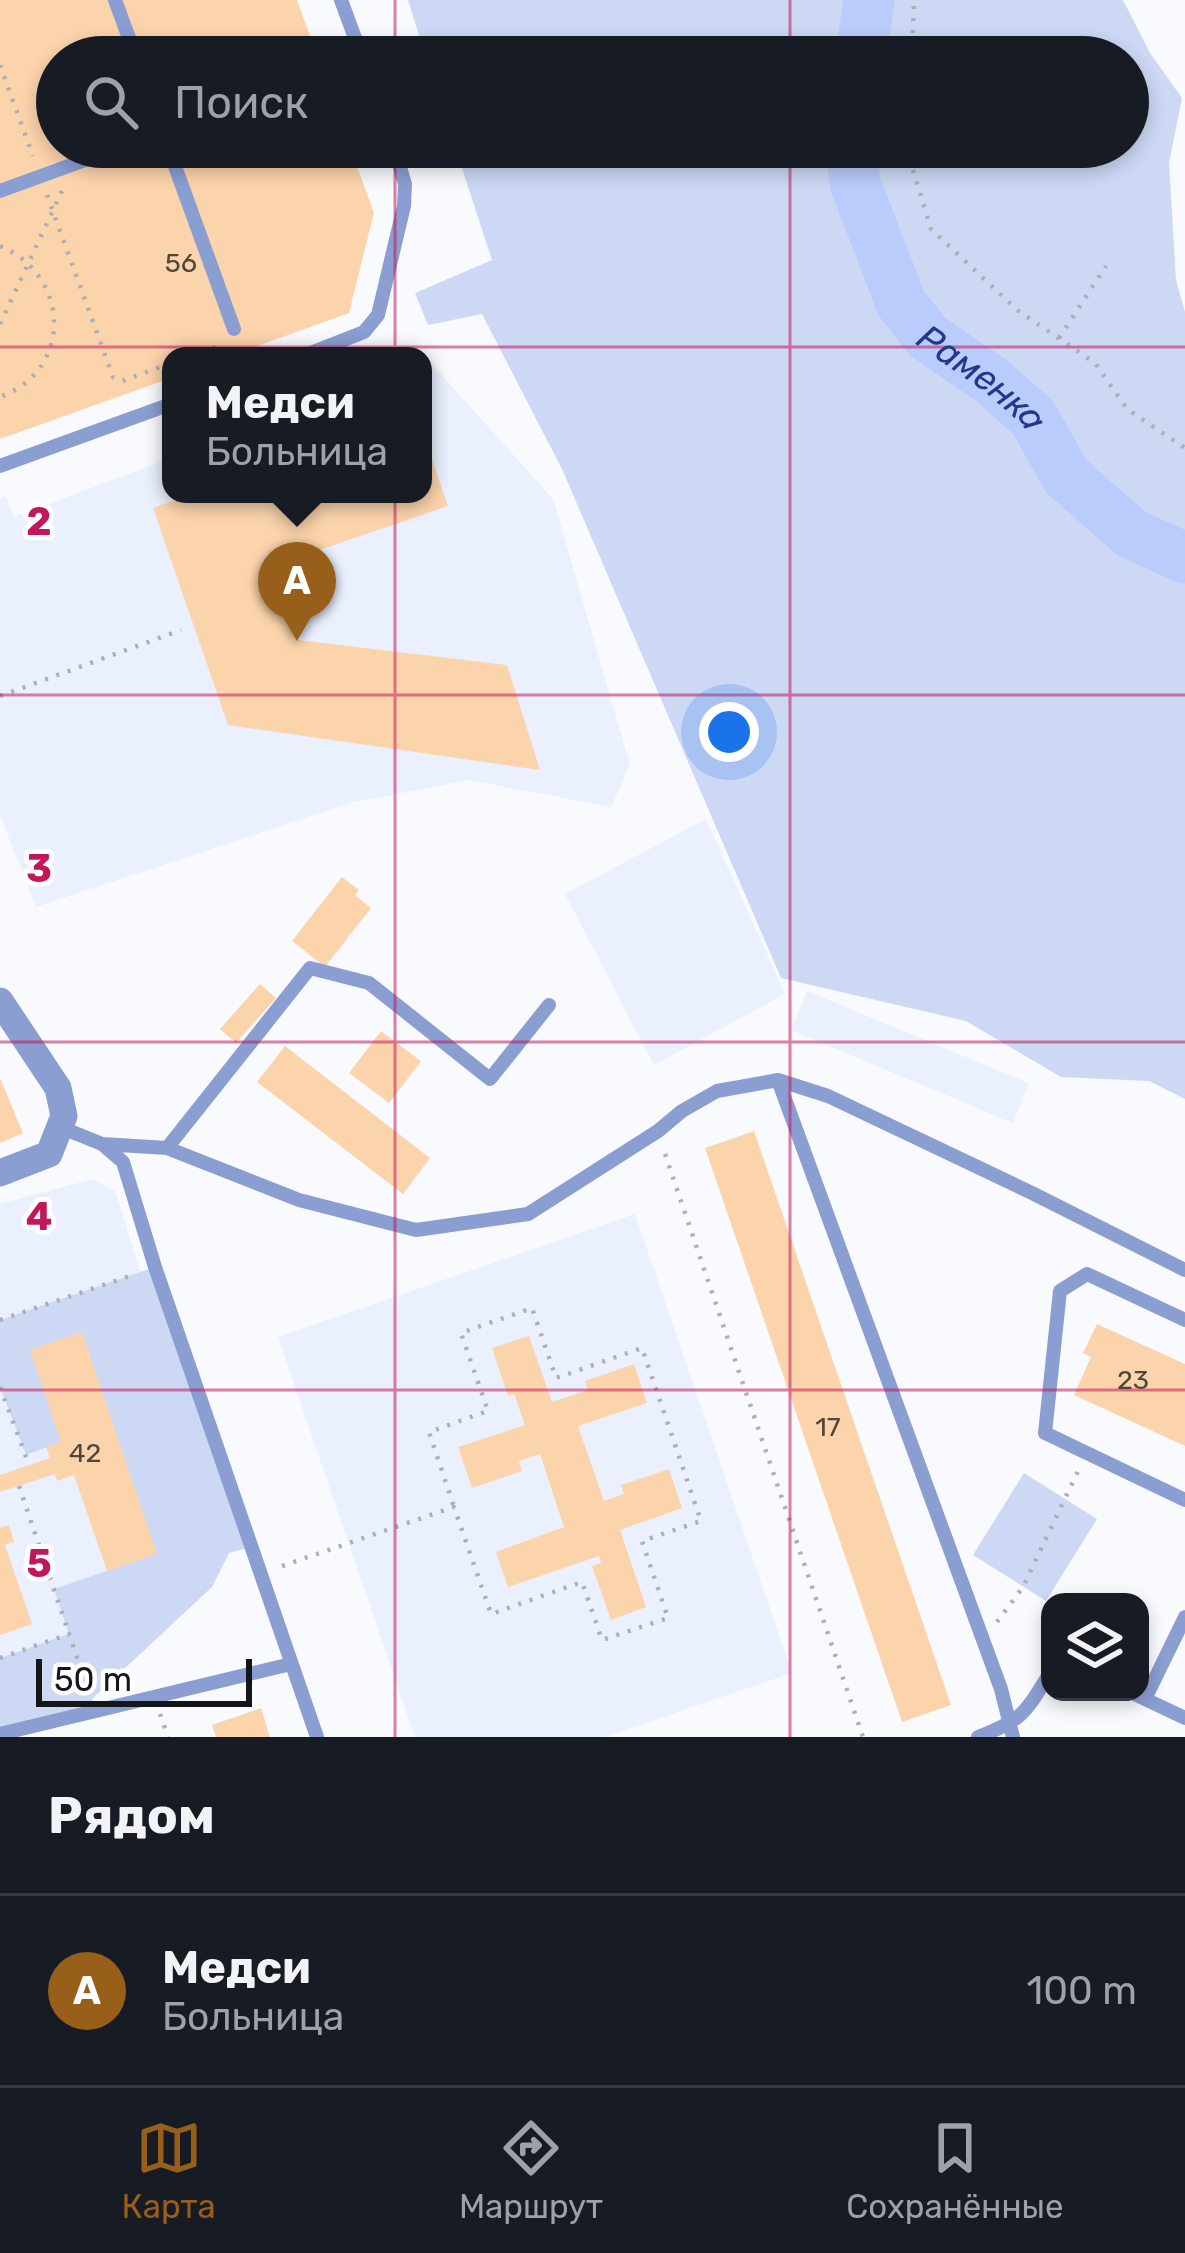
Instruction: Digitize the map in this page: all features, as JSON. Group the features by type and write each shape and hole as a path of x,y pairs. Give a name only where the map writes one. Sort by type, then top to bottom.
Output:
{"street":[{"path":"0,1001 58,1088 64,1116 49,1154 0,1173"}],"lane":[{"path":"115,0 128,36"},
{"path":"341,0 354,36"},
{"path":"0,191 63,168"},
{"path":"176,168 234,329"},
{"path":"326,347 364,332 378,314 404,206 400,168"},
{"path":"0,466 162,407"},
{"path":"167,1148 310,968 369,983 490,1079 549,1005"},
{"path":"102,1144 167,1148 298,1200 416,1230 528,1214 717,1091 778,1080 828,1096 1185,1270"},
{"path":"778,1080 1012,1731"},
{"path":"60,1126 102,1144 123,1162 317,1737"},
{"path":"1185,1321 1087,1274 1060,1292 1045,1433 1185,1500"},
{"path":"1149,1691 1185,1617"},
{"path":"0,1734 291,1664"},
{"path":"978,1737 1012,1731 1041,1687"},
{"path":"1149,1701 1185,1718"}],"path":[{"path":"913,36 914,0"},
{"path":"0,65 36,165"},
{"path":"37,168 113,377 122,381 162,366"},
{"path":"0,324 72,168"},
{"path":"912,168 931,229 1018,310 1095,363 1127,409 1185,448"},
{"path":"0,246 29,262 50,294 54,313 54,332 40,368 27,382 0,397"},
{"path":"1059,338 1106,266"},
{"path":"216,347 232,339 234,329"},
{"path":"0,696 181,629"},
{"path":"658,1131 863,1737"},
{"path":"0,1320 155,1267"},
{"path":"532,1308 556,1378 642,1348 701,1521 642,1541 668,1618 602,1640 582,1582 491,1614 454,1507 429,1432 488,1412 461,1333 532,1308"},
{"path":"0,1387 29,1465"},
{"path":"983,1640 1023,1587 1087,1453"},
{"path":"19,1486 95,1710"},
{"path":"260,1574 454,1507"},
{"path":"0,1658 69,1634"}],"shaded area":[{"path":"408,0 1123,0 1141,36 419,36"},
{"path":"1149,51 1182,98 1169,163 1176,280 1185,312 1185,1099 1149,1081 1061,1077 966,1021 781,978 562,469 482,314 428,325 415,293 492,260 462,168 1149,168"},
{"path":"432,364 553,499 630,765 611,807 469,780 354,802 36,907 0,815 0,499 6,496 14,517 162,461 162,503 432,503"},
{"path":"706,819 785,994 654,1065 565,894"},
{"path":"807,991 1029,1083 1013,1123 791,1030"},
{"path":"93,1179 115,1191 229,1553 212,1587 0,1683 0,1204"},
{"path":"635,1214 792,1673 605,1737 415,1737 278,1337"},
{"path":"155,1267 251,1547 229,1553 212,1587 92,1699 95,1710 0,1733 0,1658 69,1634 54,1589 156,1554 61,1442 26,1455 0,1387 0,1320"},
{"path":"1024,1473 1097,1519 1051,1593 1041,1593 1041,1598 973,1555"}],"building":[{"path":"0,0 297,0 310,36 36,36 36,168 358,168 374,213 349,313 255,347 162,347 162,381 0,439"},
{"path":"432,459 448,506 273,566 298,640 507,665 540,770 228,725 153,508 167,503 432,503"},
{"path":"342,877 371,908 325,967 292,941"},
{"path":"260,984 276,998 236,1043 220,1029"},
{"path":"381,1031 421,1061 389,1103 349,1073"},
{"path":"285,1046 430,1158 403,1194 257,1082"},
{"path":"0,1078 23,1133 0,1143"},
{"path":"754,1131 951,1705 902,1722 705,1148"},
{"path":"1097,1324 1185,1364 1185,1446 1074,1395 1091,1357 1083,1353"},
{"path":"82,1332 157,1554 107,1571 74,1475 57,1481 55,1474 0,1492 0,1475 50,1458 46,1447 61,1442 30,1350"},
{"path":"529,1336 552,1402 588,1390 585,1381 634,1364 647,1403 578,1426 604,1501 624,1494 621,1485 669,1469 682,1508 620,1530 646,1607 611,1620 592,1566 601,1563 599,1556 508,1587 496,1552 564,1527 540,1454 519,1461 522,1471 472,1488 458,1447 525,1425 514,1394 508,1396 492,1348"},
{"path":"9,1525 14,1542 5,1545 32,1624 0,1635 0,1528"},
{"path":"261,1708 270,1737 216,1737 212,1725"}],"waterway":[{"name":"Раменка","path":"864,36 869,0"},
{"name":"Раменка","path":"853,168 901,303 928,337 992,381 1033,417 1066,476 1132,534 1185,558"}],"place":[{"name":"Медси","path":"297,641"}]}
